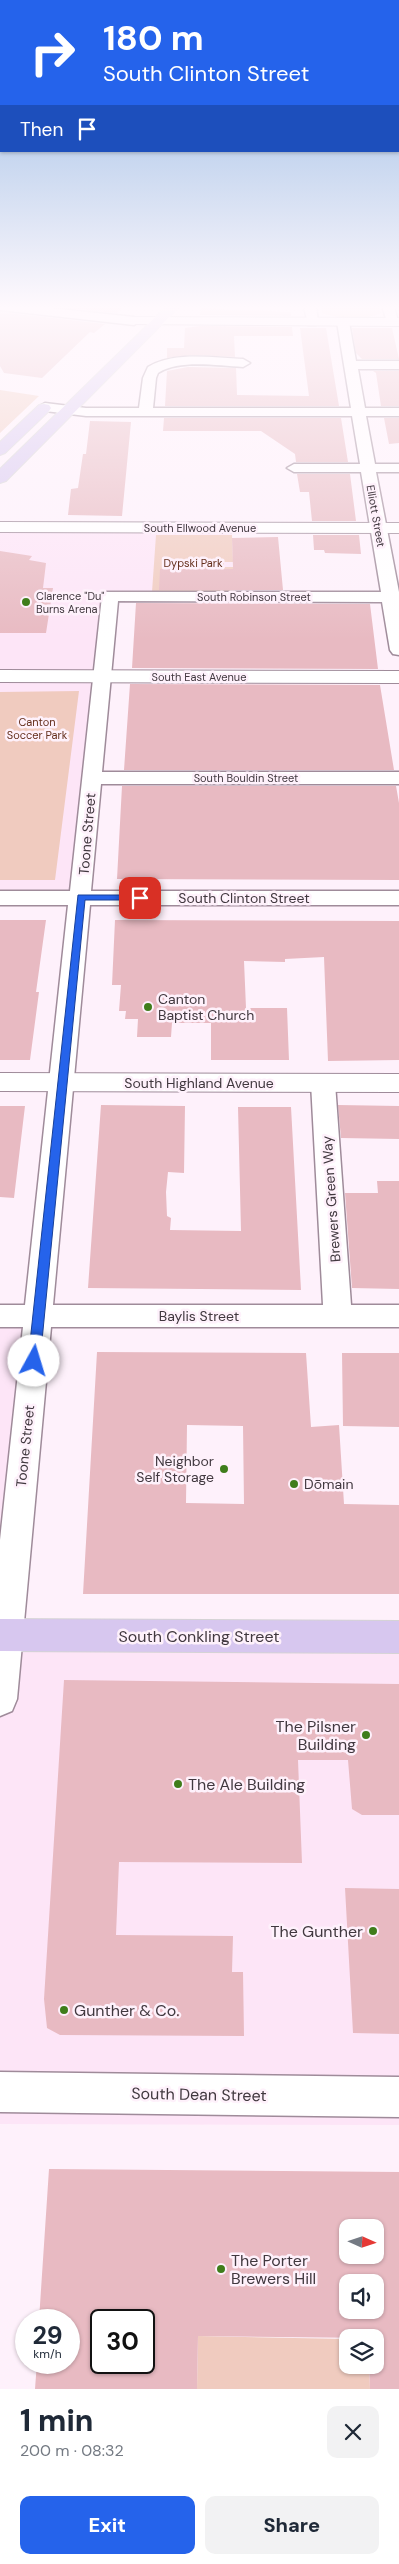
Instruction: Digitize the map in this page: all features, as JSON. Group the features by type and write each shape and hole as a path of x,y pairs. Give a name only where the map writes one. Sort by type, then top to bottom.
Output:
{"main road":[{"path":"0,450 34,417"},
{"path":"0,478 61,417"},
{"name":"South Conkling Street","path":"3,1635 399,1637"}],"street":[{"name":"Elliott Street","path":"359,417 378,527 394,597 399,650"},
{"path":"294,468 399,468"},
{"name":"South Ellwood Avenue","path":"0,528 399,528"},
{"name":"South Robinson Street","path":"110,596 394,597"},
{"name":"Toone Street","path":"0,1699 3,1635 81,898 110,596"},
{"name":"South East Avenue","path":"0,676 399,677"},
{"name":"South Bouldin Street","path":"92,778 399,778"},
{"name":"South Clinton Street","path":"0,898 399,898"},
{"name":"South Highland Avenue","path":"0,1082 399,1083"},
{"name":"Brewers Green Way","path":"324,1083 338,1316"},
{"name":"Baylis Street","path":"0,1316 399,1316"},
{"name":"South Dean Street","path":"0,2092 399,2097"}],"shaded area":[{"path":"0,526 232,528 233,595 117,595 83,900 0,900"},
{"path":"0,1319 41,1319 10,1637 399,1642 399,2125 0,2124"}],"green space":[{"path":"0,417 16,417 0,433"},
{"name":"Dypski Park","path":"156,535 232,535 233,562 224,562 224,567 233,567 234,592 152,592"},
{"name":"Canton Soccer Park","path":"79,691 55,880 0,880 0,692"},
{"path":"198,2336 339,2339 339,2374 369,2374 370,2389 197,2389"}],"building":[{"path":"164,418 341,418 348,462 296,462 295,454 261,431 163,431"},
{"path":"384,418 399,418 399,443 389,444"},
{"path":"90,421 131,422 122,516 68,515 71,489 78,488 83,454 86,454"},
{"path":"297,474 350,474 356,521 312,521 309,492 300,492"},
{"path":"313,535 359,535 361,554 325,553 324,550 314,550"},
{"path":"278,537 283,590 159,590 160,569 233,569 232,538"},
{"name":"Clarence \"Du\" Burns Arena","path":"0,551 32,556 29,560 46,563 43,588 53,588 46,633 0,633"},
{"path":"136,603 370,604 378,669 132,668"},
{"path":"130,684 380,685 394,770 124,770"},
{"path":"122,786 396,786 399,803 399,880 117,879"},
{"path":"0,920 46,920 36,992 39,992 30,1060 0,1060"},
{"path":"115,920 399,921 399,1060 328,1061 324,957 285,959 285,962 244,961 246,1008 287,1008 289,1060 211,1060 211,1023 172,1023 171,1037 137,1037 138,1019 125,1019 126,1011 119,1011 121,985 112,985"},
{"path":"101,1105 185,1106 184,1173 168,1172 166,1192 167,1216 171,1218 170,1230 241,1231 238,1107 291,1107 301,1290 88,1288"},
{"path":"338,1105 399,1106 399,1139 341,1138"},
{"path":"0,1106 25,1106 14,1198 0,1197"},
{"path":"377,1181 399,1181 399,1289 352,1288 345,1193 378,1193"},
{"name":"Dōmain","path":"97,1352 306,1353 311,1427 339,1425 344,1504 399,1505 399,1594 83,1594","holes":["187,1425 243,1426 244,1504 186,1503"]},
{"path":"342,1353 399,1353 399,1427 343,1426"},
{"name":"The Ale Building","path":"64,1680 399,1684 399,1815 362,1815 352,1809 348,1760 298,1760 302,1863 119,1862 116,1935 233,1936 232,1972 243,1972 244,2036 60,2035 47,2028 44,1999"},
{"name":"The Gunther","path":"345,1888 399,1889 399,2034 353,2033"},
{"name":"The Porter Brewers Hill","path":"49,2169 399,2172 399,2389 370,2389 369,2374 384,2374 384,2329 339,2329 339,2338 198,2336 197,2389 35,2389 36,2374 80,2374 80,2309 40,2309"}],"place":[{"name":"Clarence \"Du\" Burns Arena","path":"26,602"},
{"name":"Canton Baptist Church","path":"148,1007"},
{"name":"Neighbor Self Storage","path":"224,1469"},
{"name":"Dōmain","path":"294,1484"},
{"name":"The Pilsner Building","path":"366,1735"},
{"name":"The Ale Building","path":"178,1784"},
{"name":"The Gunther","path":"373,1931"},
{"name":"Gunther & Co.","path":"64,2010"},
{"name":"The Porter Brewers Hill","path":"221,2269"}],"route":[{"path":"34,1361 81,898 140,898"}]}
